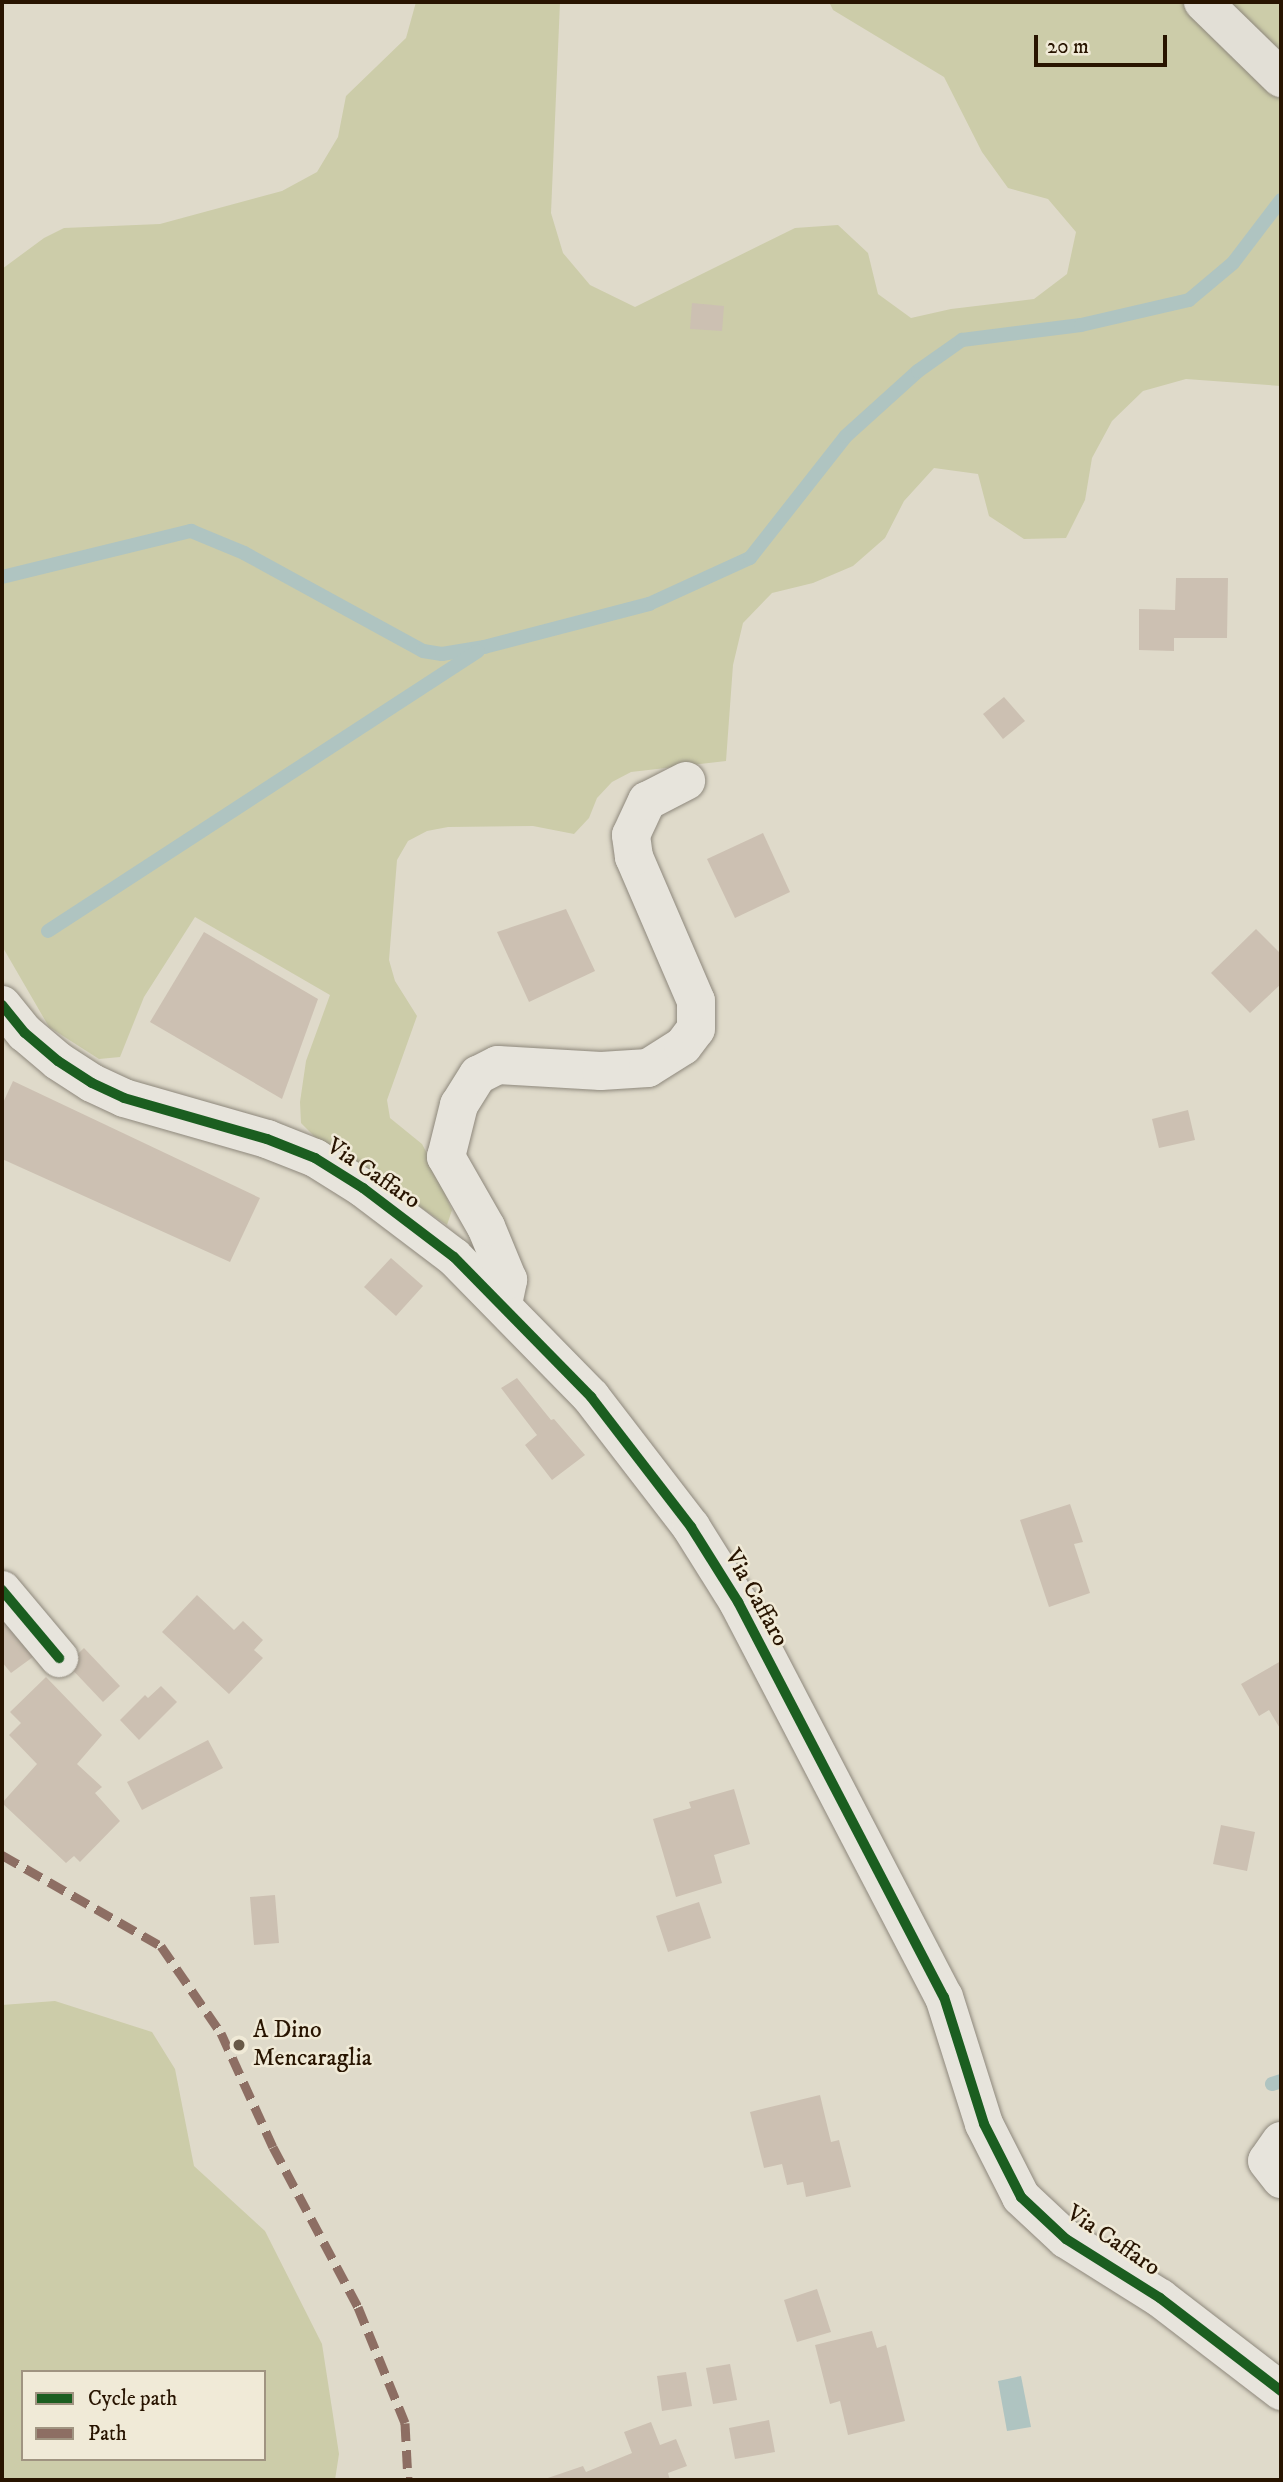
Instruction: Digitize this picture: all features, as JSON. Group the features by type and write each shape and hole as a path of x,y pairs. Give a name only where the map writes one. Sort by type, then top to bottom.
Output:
{"highway":[{"path":"1203,2 1281,78"}],"street":[{"path":"503,1304 508,1280 486,1227 446,1157 458,1105 478,1075 498,1065 601,1072 648,1069 683,1046 696,1029 696,1001 634,857 631,835 647,801 687,780"},
{"name":"Via Caffaro","path":"2,1005 24,1033 58,1061 92,1083 124,1098 267,1139 315,1158 363,1188 454,1257 503,1304 591,1397 691,1527 738,1602 944,1997 984,2124 1021,2197 1066,2239 1160,2298 1281,2391"},
{"path":"2,1590 59,1658"},
{"path":"1281,2141 1267,2161 1281,2179"}],"green space":[{"path":"416,2 560,2 551,213 563,253 590,285 635,307 795,228 838,225 868,253 878,294 911,318 951,309 1034,299 1067,274 1076,232 1048,199 1008,188 982,152 944,77 833,10 829,2 1281,2 1281,386 1186,379 1143,391 1112,421 1092,458 1085,500 1066,538 1024,539 989,516 978,474 934,468 904,501 885,538 853,566 813,583 772,593 743,623 733,665 726,761 631,772 612,782 597,798 589,818 574,834 533,826 448,827 427,831 408,841 397,860 389,960 395,981 417,1016 387,1100 390,1118 422,1144 432,1163 452,1210 447,1225 316,1138 301,1123 300,1102 306,1061 330,995 195,917 144,997 120,1057 99,1059 49,1027 2,946 2,269 44,238 64,228 160,224 282,191 317,172 338,137 346,96 406,38"},
{"path":"55,2001 152,2032 175,2069 194,2166 265,2231 322,2344 339,2454 335,2480 2,2480 2,2005"}],"shaded area":[{"path":"1021,2376 1031,2427 1007,2431 998,2381"}],"building":[{"path":"692,303 724,306 722,331 690,329"},
{"path":"1176,578 1228,578 1227,638 1174,638 1174,651 1139,650 1139,609 1175,610"},
{"path":"1004,697 1025,721 1003,739 983,714"},
{"path":"763,833 790,892 735,918 707,859"},
{"path":"566,909 595,971 529,1002 497,932"},
{"path":"1256,929 1281,954 1281,984 1250,1013 1211,973"},
{"path":"204,932 318,999 282,1099 150,1022"},
{"path":"13,1081 260,1198 230,1262 2,1159 2,1105"},
{"path":"1188,1110 1195,1140 1159,1148 1152,1119"},
{"path":"391,1258 423,1286 396,1316 364,1287"},
{"path":"517,1378 551,1420 554,1419 585,1455 552,1480 525,1445 537,1435 501,1388"},
{"path":"1070,1504 1083,1542 1074,1544 1090,1593 1049,1607 1020,1520"},
{"path":"197,1595 234,1630 243,1621 263,1640 254,1650 263,1658 229,1694 162,1632"},
{"path":"2,1619 37,1654 11,1673 2,1662"},
{"path":"84,1648 120,1686 103,1702 67,1664"},
{"path":"1281,1661 1281,1730 1269,1710 1259,1716 1241,1684"},
{"path":"46,1677 102,1735 77,1764 102,1787 95,1793 120,1821 80,1862 74,1856 66,1863 2,1803 37,1764 9,1735 21,1723 10,1712"},
{"path":"161,1686 177,1702 139,1740 120,1720 145,1695 148,1698"},
{"path":"208,1740 223,1768 142,1810 127,1782"},
{"path":"734,1789 750,1844 714,1855 722,1883 676,1897 653,1819 691,1808 689,1802"},
{"path":"1221,1825 1255,1832 1247,1871 1213,1864"},
{"path":"275,1895 279,1943 254,1945 250,1897"},
{"path":"699,1902 711,1938 668,1952 656,1916"},
{"path":"820,2095 831,2142 839,2140 851,2187 806,2197 803,2182 787,2185 782,2164 764,2168 750,2112"},
{"path":"817,2289 831,2332 797,2342 784,2300"},
{"path":"872,2331 877,2348 886,2345 905,2421 848,2435 840,2401 830,2404 815,2345"},
{"path":"730,2364 737,2400 713,2404 706,2368"},
{"path":"686,2372 692,2406 662,2411 657,2376"},
{"path":"769,2420 775,2452 735,2459 729,2428"},
{"path":"651,2422 660,2445 676,2439 687,2466 668,2473 670,2480 542,2480 583,2466 586,2472 632,2453 624,2432"}],"waterway":[{"path":"2,577 191,531 244,553 423,651 442,654 484,647 649,604 750,558 846,436 918,371 962,340 1081,325 1189,300 1233,263 1281,200"},
{"path":"48,931 478,651"},
{"path":"1272,2084 1281,2081"}],"marked path":[{"path":"2,1855 161,1946 221,2033 273,2147 358,2307 405,2423 408,2480"}],"cycle path":[{"path":"2,1005 25,1033 58,1061 92,1083 124,1098 267,1139 315,1158 363,1188 454,1257 591,1397 691,1527 738,1602 944,1997 984,2124 1021,2197 1066,2239 1160,2298 1281,2391"},
{"path":"2,1590 59,1658"}],"place":[{"name":"A Dino Mencaraglia","path":"239,2045"}]}
